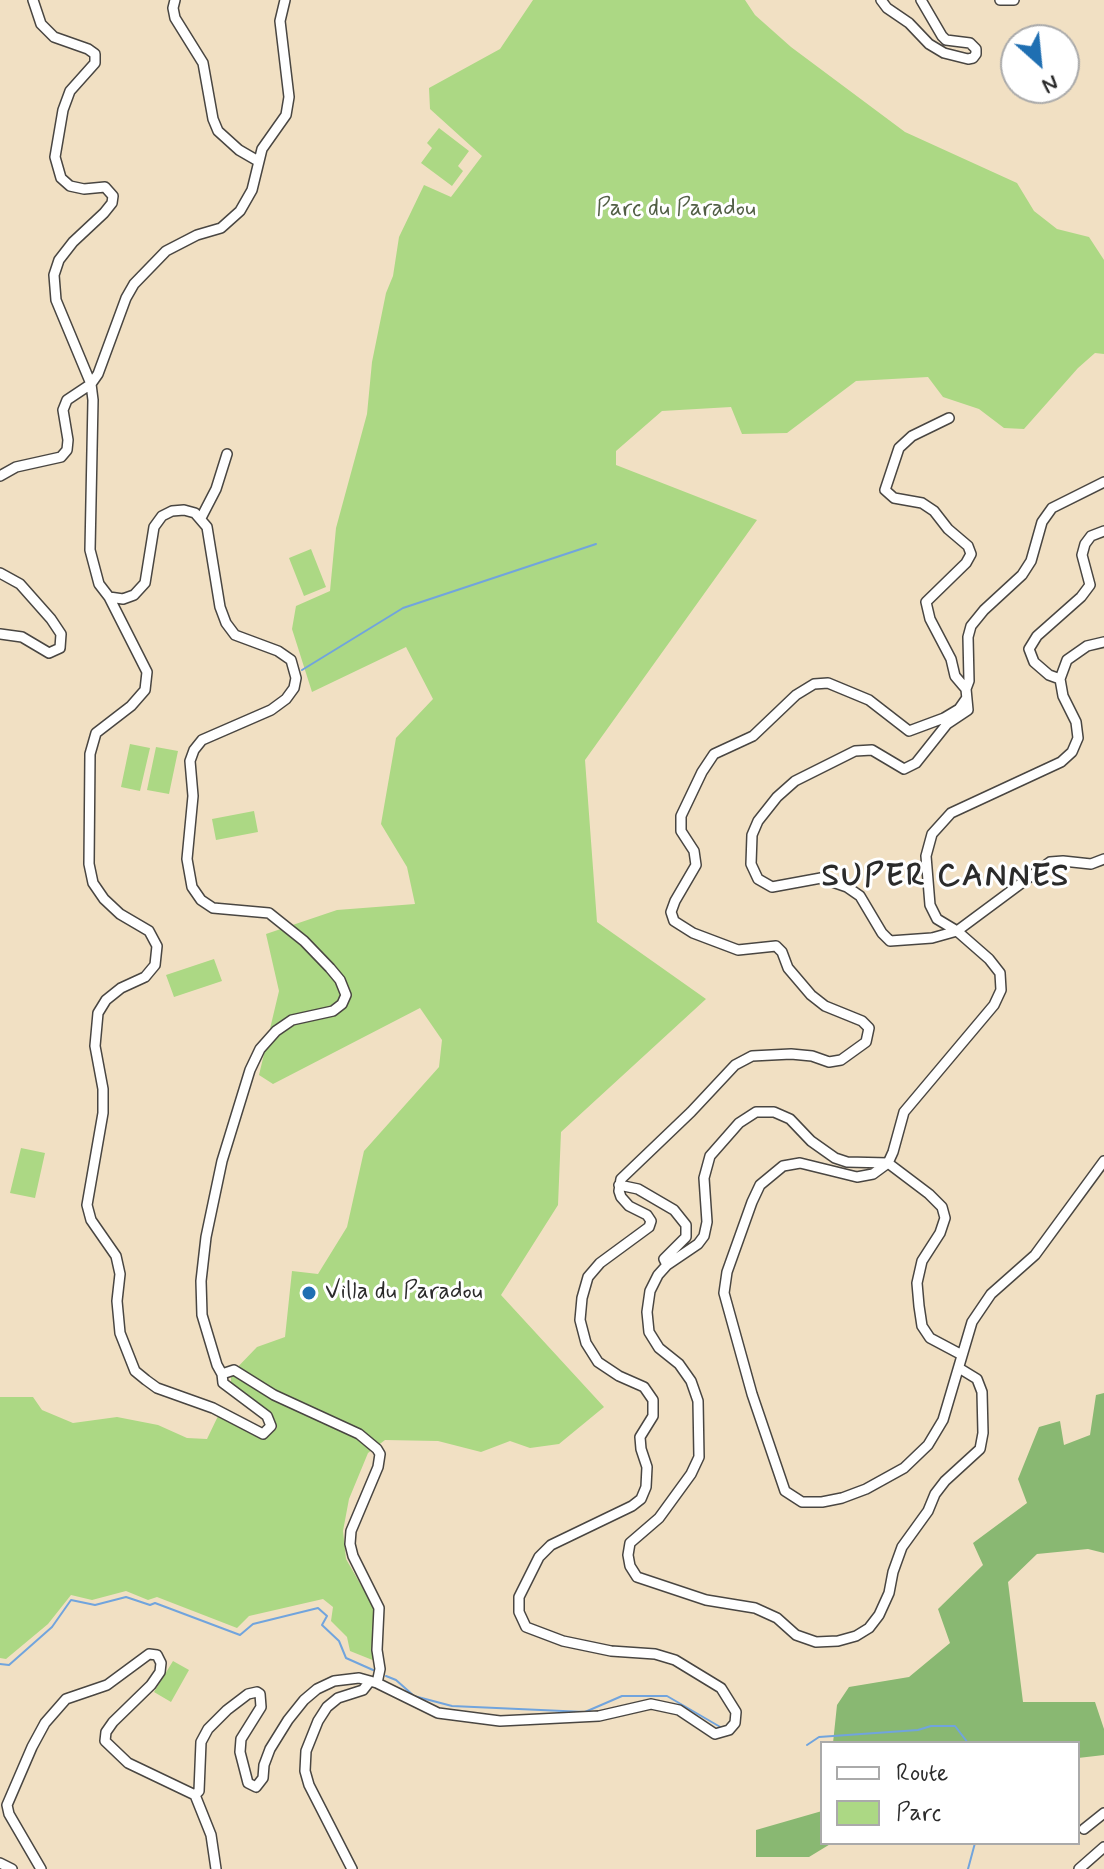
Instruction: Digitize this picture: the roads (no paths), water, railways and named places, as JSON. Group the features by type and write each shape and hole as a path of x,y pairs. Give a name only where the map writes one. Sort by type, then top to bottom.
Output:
{"street":[{"path":"33,0 41,24 54,37 95,54 95,63 70,91 63,110 55,157 61,178 70,186 84,189 105,187 113,196 112,203 59,260 54,275 56,300 91,384 90,550 99,584 109,597 147,672 148,683 131,706 96,733 90,754 89,864 93,883 120,914 149,931 157,946 155,965 145,977 121,988 106,1000 98,1013 95,1046 103,1089 103,1113 87,1205 91,1220 116,1256 120,1274 117,1301 120,1333 135,1371 157,1388 213,1408 263,1434 271,1426 267,1416 223,1383 202,1315 201,1281 206,1237 222,1161 250,1070 260,1049 276,1031 292,1020 333,1011 342,1004 346,995 340,980 330,968 304,941 269,913 213,908 201,900 192,887 187,859 193,796 190,761 202,740 271,710 286,699 294,688 296,678 291,660 278,651 235,635 226,623 220,607 207,527 201,518 184,510 162,516 154,527 145,583 134,595 123,599 109,597"},
{"path":"175,0 175,18 203,63 218,131 239,150 258,161"},
{"path":"0,476 16,467 61,457 67,450 63,410 67,400 91,384 98,374 134,284 155,260 178,243 229,223 240,211 252,190 262,149 286,115 288,106 280,21 285,0"},
{"path":"881,0 929,44 944,53 973,58 976,49 970,43 946,40 942,36 921,0"},
{"path":"1000,0 1014,0"},
{"path":"949,418 912,436 899,448 885,490 894,498 922,503 934,511 948,529 968,546 971,554 966,563 926,602 930,619 944,641 955,676 966,694 968,710 947,724 916,763 904,769 872,750 855,751 795,781 758,821 752,835 751,864 758,879 772,887 821,878 847,887 860,896 890,941 932,938 957,931 1050,862 1091,864 1104,859"},
{"path":"201,518 216,489 227,454"},
{"path":"195,1795 199,1791 201,1742 208,1729 248,1694 257,1692 263,1699 241,1739 240,1752 248,1783 256,1787 263,1778 270,1749 304,1700 334,1681 359,1678 374,1682 438,1713 500,1721 599,1716 651,1704 679,1710 715,1734 729,1730 735,1723 736,1712 721,1688 675,1660 655,1654 611,1651 563,1641 526,1627 519,1612 519,1597 539,1557 551,1545 632,1506 641,1499 646,1487 647,1467 640,1437 653,1416 653,1400 644,1387 598,1362 586,1343 580,1320 588,1277 600,1263 649,1227 651,1221 621,1197 621,1179 735,1065 752,1056 791,1054 829,1062 841,1060 866,1042 869,1028 862,1021 825,1006 811,995 788,968 776,946 738,950 693,933 674,921 671,912 675,901 696,865 694,851 681,831 681,816 714,754 753,736 796,695 814,684 828,683 869,700 909,731 959,709 969,681 968,637 971,626 1022,575 1031,561 1042,522 1052,508 1104,482"},
{"path":"1060,679 1049,675 1034,662 1029,649 1037,636 1081,597 1090,585 1082,555 1091,536 1104,531"},
{"path":"0,573 20,584 51,619 61,634 60,648 49,653 22,637 0,634"},
{"path":"1104,642 1087,646 1067,660 1060,679 1063,696 1076,722 1078,738 1072,752 1061,762 951,813 932,834 926,856 930,905 937,919 957,931 1000,973 1001,990 994,1005 904,1112 888,1163 873,1174 857,1177 800,1163 783,1166 771,1174 756,1194 727,1272 724,1293 752,1394 785,1491 802,1502 842,1498 904,1468 928,1445 943,1420 972,1322 991,1294 1035,1255 1104,1161"},
{"path":"959,1368 977,1379 982,1392 983,1433 980,1449 935,1494 928,1511 902,1547 889,1593 879,1615 869,1628 856,1636 816,1642 796,1635 777,1618 755,1608 706,1600 637,1577 630,1566 630,1543 659,1518 691,1474 699,1457 698,1401 691,1381 679,1364 659,1348 649,1332 647,1312 650,1291 667,1265 698,1244 704,1236 707,1222 704,1178 710,1156 739,1123 756,1112 774,1112 790,1119 811,1141 835,1158 847,1162 888,1163 942,1207 945,1218 940,1233 922,1261 917,1283 919,1306 922,1326 930,1338 962,1355"},
{"path":"619,1185 638,1189 674,1210 686,1225 686,1237 664,1259 667,1265"},
{"path":"222,1374 234,1370 274,1395 359,1434 380,1454 378,1467 351,1531 350,1544 379,1608 377,1650 380,1669 374,1682 363,1690 338,1698 327,1707 306,1751 305,1771 309,1785 352,1869"},
{"path":"41,1869 9,1814 7,1805 32,1747 45,1723 66,1699 107,1685 149,1654 157,1655 161,1663 160,1672 113,1722 106,1732 105,1741 128,1763 195,1795 211,1835 216,1869"},
{"path":"1084,1829 1104,1813"},
{"path":"1079,1869 1104,1847"},
{"path":"0,1863 12,1869"}],"waterway":[{"path":"302,670 403,608 596,544"},
{"path":"0,1664 9,1665 52,1627 71,1600 95,1605 126,1597 150,1605 155,1603 240,1635 253,1624 318,1608 327,1616 322,1625 339,1641 346,1658 373,1670"},
{"path":"386,1676 396,1680 414,1696 452,1706 585,1712 622,1696 667,1696 722,1728"},
{"path":"807,1745 819,1737 918,1730 931,1726 955,1726 966,1741"},
{"path":"968,1869 974,1845"}],"place":[{"name":"Villa du Paradou","path":"309,1293"}],"district":[{"name":"SUPER CANNES","path":"946,878"}],"park label":[{"name":"Parc du Paradou","path":"676,210"}]}
